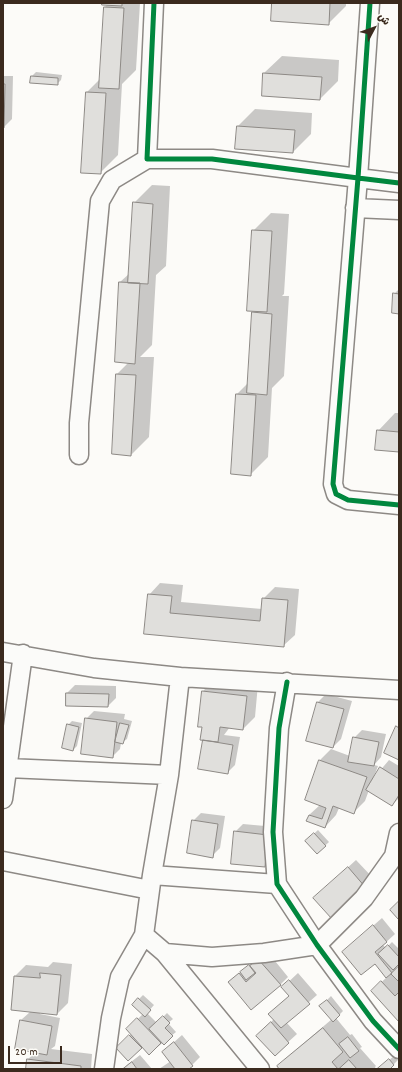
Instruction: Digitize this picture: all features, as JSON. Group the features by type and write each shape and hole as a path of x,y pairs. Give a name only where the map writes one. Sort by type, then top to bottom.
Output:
{"street":[{"path":"147,159 154,3"},
{"path":"370,3 358,178 333,484 336,494 348,500 399,505"},
{"path":"79,455 79,423 100,201 112,180 147,159 212,159 399,183"},
{"path":"355,208 399,210"},
{"path":"3,652 23,654 94,668 180,677 287,682 399,690"},
{"path":"3,799 23,654"},
{"path":"104,1069 111,1018 120,977 144,935 151,882 169,775 180,677"},
{"path":"287,682 279,728 273,832 277,884 317,945 373,1021 399,1049"},
{"path":"8,768 169,775"},
{"path":"165,953 212,957 264,953 317,945 364,898 396,859 399,833"},
{"path":"3,861 151,882 277,884"},
{"path":"144,935 165,953 260,1069"}],"building":[{"path":"102,3 122,3 122,6 102,5"},
{"path":"272,3 330,3 329,25 271,21"},
{"path":"104,7 124,8 119,89 99,88"},
{"path":"263,73 322,77 320,100 262,96"},
{"path":"31,76 58,78 58,85 30,83"},
{"path":"3,84 5,84 4,128 3,128"},
{"path":"86,92 106,93 101,174 81,173"},
{"path":"237,126 295,130 293,153 235,149"},
{"path":"133,202 153,204 148,284 128,283"},
{"path":"252,230 272,231 267,312 247,311"},
{"path":"119,282 140,283 135,364 115,362"},
{"path":"393,293 399,294 399,314 392,313"},
{"path":"252,312 272,314 267,395 247,393"},
{"path":"116,374 136,375 131,456 112,454"},
{"path":"236,394 256,395 251,476 231,474"},
{"path":"377,430 399,432 399,452 375,450"},
{"path":"148,594 172,596 170,613 260,621 262,598 288,600 284,647 144,634"},
{"path":"202,691 247,696 243,730 220,727 218,742 200,740 202,727 198,727"},
{"path":"66,693 109,694 108,707 66,706"},
{"path":"317,702 344,709 333,748 306,741"},
{"path":"85,718 117,722 113,758 81,754"},
{"path":"120,723 129,725 123,744 115,742"},
{"path":"67,724 79,727 73,751 62,748"},
{"path":"396,726 399,728 399,760 384,753"},
{"path":"353,737 379,742 374,766 348,762"},
{"path":"203,740 233,745 228,774 198,769"},
{"path":"319,760 367,777 354,814 333,806 325,828 306,821 309,815 322,819 326,808 305,800"},
{"path":"380,767 399,779 399,795 392,806 366,790"},
{"path":"192,820 218,824 213,858 187,853"},
{"path":"234,831 268,835 265,867 231,864"},
{"path":"314,833 326,846 317,854 305,841"},
{"path":"348,867 366,888 332,919 313,898"},
{"path":"399,901 399,919 398,919 390,910"},
{"path":"373,925 387,942 375,952 392,973 386,978 375,964 361,975 342,952"},
{"path":"388,945 399,957 399,964 393,970 378,954"},
{"path":"258,959 281,985 251,1010 228,982 239,973 246,982 256,973 250,966"},
{"path":"249,965 255,973 246,980 240,972"},
{"path":"399,966 399,982 391,974"},
{"path":"40,973 61,975 57,1015 11,1010 14,976 40,978"},
{"path":"289,980 310,1004 281,1028 268,1014 289,996 281,987"},
{"path":"381,981 395,996 399,992 399,1022 371,991"},
{"path":"138,998 151,1010 145,1017 132,1005"},
{"path":"327,1000 340,1015 333,1022 319,1006"},
{"path":"163,1016 170,1023 165,1028 173,1036 164,1045 149,1029"},
{"path":"137,1018 161,1043 149,1055 126,1029"},
{"path":"20,1020 52,1026 47,1055 15,1049"},
{"path":"271,1022 289,1043 275,1056 256,1036"},
{"path":"323,1028 343,1052 332,1062 338,1069 279,1069 277,1066"},
{"path":"129,1035 142,1048 128,1061 116,1048"},
{"path":"348,1037 359,1051 350,1058 339,1044"},
{"path":"174,1042 193,1066 189,1069 175,1069 162,1052"},
{"path":"27,1059 81,1066 81,1069 26,1069"},
{"path":"389,1059 394,1065 390,1069 377,1069"},
{"path":"349,1060 357,1069 339,1069"},
{"path":"132,1062 137,1069 123,1069"}],"cycle path":[{"path":"154,3 147,159 212,159 358,178 370,3"},
{"path":"399,183 358,178 333,484 336,494 348,500 399,505"},
{"path":"287,682 279,728 273,832 277,884 317,945 373,1021 399,1049"}]}
